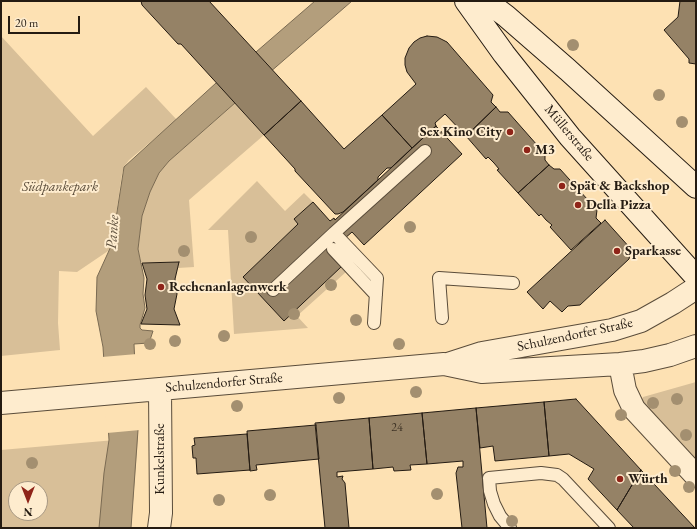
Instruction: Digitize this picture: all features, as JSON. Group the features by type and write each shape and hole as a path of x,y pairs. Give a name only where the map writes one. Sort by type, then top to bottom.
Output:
{"street":[{"name":"Müllerstraße","path":"466,1 504,54 570,137 696,277"},
{"path":"486,1 506,16 568,70 696,187"},
{"name":"Schulzendorfer Straße","path":"1,403 447,364 482,353 612,330 641,321 673,304 696,288"},
{"name":"Schulzendorfer Straße","path":"447,364 482,372 620,364 644,361 670,355 696,346"},
{"path":"620,364 625,390 634,409 696,476"},
{"name":"Kunkelstraße","path":"151,390 161,513 159,528"}],"lane":[{"path":"273,290 425,151"},
{"path":"334,233 377,278 374,323"},
{"path":"333,249 376,295"},
{"path":"442,318 439,278 513,283"},
{"path":"510,528 500,516 494,504 489,478 541,474 557,475 563,479 609,528"}],"green space":[{"name":"Südpankepark","path":"1,36 93,136 146,87 177,120 129,160 124,167 111,249 77,272 59,271 58,323 60,350 1,356"},
{"path":"235,103 264,135 189,200 194,267 178,268 178,262 141,262 138,249 142,216 150,192 159,173 169,161"},
{"path":"257,181 285,211 304,193 313,202 294,219 298,224 243,277 284,320 341,267 346,272 297,316 308,328 234,334 228,230 208,230"},
{"path":"696,382 696,463 641,405 643,397"},
{"path":"138,438 131,528 1,528 1,450"}],"shaded area":[{"path":"315,1 352,1 169,161 159,173 150,192 142,216 138,249 144,278 143,294 145,308 140,328 142,330 153,331 149,343 134,344 138,430 131,528 99,528 104,473 109,440 103,347 96,311 97,277 112,244 124,167 216,83 256,52"}],"pier":[{"path":"137,354 140,430 107,433 102,357"}],"building":[{"path":"141,1 209,1 301,101 264,135 181,44 178,44 142,5"},
{"path":"680,1 696,1 696,64 689,63 689,59 664,30 678,17"},
{"path":"427,36 437,37 447,42 493,95 491,102 496,107 466,136 445,114 435,123 436,126 412,148 382,115 416,84 407,72 405,58 409,48 414,42"},
{"path":"301,101 344,149 382,115 412,148 391,168 387,168 378,177 378,180 343,212 335,214 264,135"},
{"path":"496,107 500,112 508,112 545,154 545,160 549,165 518,193 497,170 499,169 494,163 488,157 486,159 466,136"},
{"path":"436,126 462,154 364,245 352,232 328,253 341,267 284,321 243,277 298,224 294,219 313,202 330,221 334,218 335,220"},
{"path":"549,165 554,169 560,169 597,210 596,218 601,223 571,250 550,227 552,225 541,214 539,216 518,193"},
{"path":"605,220 631,249 629,259 580,305 568,306 562,312 550,301 543,309 527,292"},
{"name":"Rechenanlagenwerk","path":"179,262 175,279 177,294 174,309 180,325 141,324 147,309 145,295 147,279 142,263"},
{"path":"576,399 641,470 617,510 588,479 594,469 569,454 549,456 544,402"},
{"path":"544,402 549,456 495,461 493,446 480,448 476,408"},
{"path":"476,408 487,528 462,528 456,473 458,467 463,467 463,461 427,464 422,413"},
{"path":"422,413 427,464 410,465 411,470 394,471 393,467 373,469 369,418"},
{"path":"369,418 373,469 337,472 337,477 343,476 342,479 345,483 349,528 325,528 315,423"},
{"path":"316,425 319,459 256,465 257,470 250,471 247,431"},
{"path":"247,434 250,470 197,474 196,458 193,458 192,446 195,445 194,438"},
{"path":"641,470 695,528 634,528 617,510"}],"place":[{"name":"Sex Kino City","path":"510,132"},
{"name":"M3","path":"527,150"},
{"name":"Spät & Backshop","path":"562,186"},
{"name":"Della Pizza","path":"578,205"},
{"name":"Sparkasse","path":"617,251"},
{"name":"Rechenanlagenwerk","path":"161,287"},
{"name":"Würth","path":"620,479"}],"water label":[{"name":"Panke","path":"113,232"}]}
